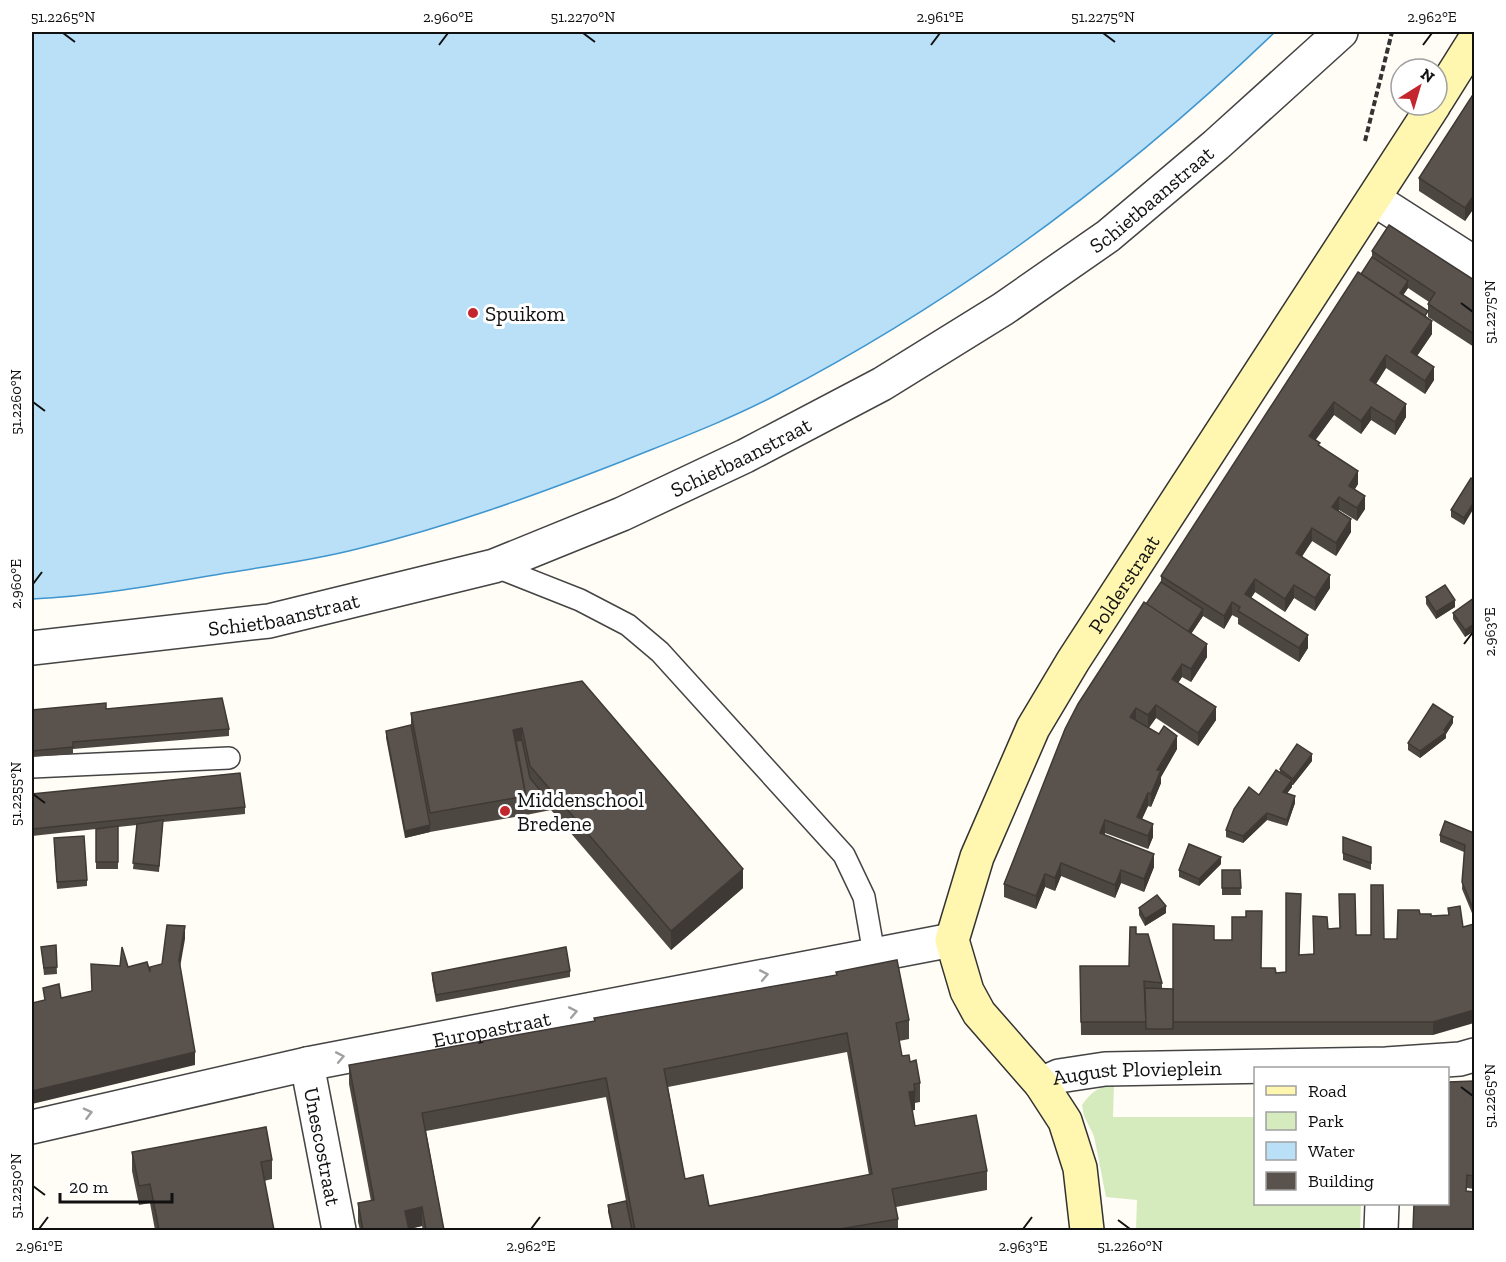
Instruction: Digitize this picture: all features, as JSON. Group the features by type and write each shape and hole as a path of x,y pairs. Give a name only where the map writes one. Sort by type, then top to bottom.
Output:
{"street":[{"name":"Schietbaanstraat","path":"32,648 269,621 494,566 622,514 745,456 882,384 1003,309 1108,236 1216,145 1341,32"},
{"path":"1449,81 1474,41"},
{"name":"Polderstraat","path":"952,940 977,857 1034,728 1079,651 1426,117"},
{"path":"1374,199 1474,263"},
{"path":"952,940 967,991 979,1013 1041,1084"},
{"name":"Europastraat","path":"32,1127 308,1064 952,940"},
{"name":"August Plovieplein","path":"1292,1067 1386,1066 1460,1059 1474,1055"},
{"name":"Unescostraat","path":"308,1064 339,1230"},
{"name":"August Plovieplein","path":"1087,1230 1085,1194 1074,1144 1065,1122 1041,1084 1059,1076 1105,1069 1254,1067"},
{"path":"1381,1230 1382,1205"}],"lane":[{"path":"494,566 580,600 628,625 660,652 844,855 864,897 874,954"},
{"path":"32,767 229,758"}],"path":[{"path":"1365,142 1392,32"}],"green space":[{"path":"1114,1084 1113,1117 1254,1117 1254,1205 1361,1205 1360,1230 1136,1230 1137,1200 1106,1197 1094,1136 1084,1116 1082,1105 1095,1091"}],"water":[{"name":"Spuikom","path":"32,32 1275,32 1160,135 1039,231 912,317 846,357 740,412 558,486 391,540 308,560 105,592 32,599"}],"building":[{"path":"1474,93 1474,195 1465,208 1419,178"},
{"path":"1389,225 1474,280 1474,334 1428,304 1435,293 1372,251"},
{"path":"1372,257 1408,281 1400,293 1428,311 1425,316 1361,274"},
{"path":"1358,272 1432,321 1411,352 1434,367 1425,381 1386,355 1370,380 1406,404 1395,422 1371,407 1361,421 1334,402 1309,436 1320,443 1318,445 1358,471 1349,486 1365,496 1357,508 1339,497 1332,507 1351,519 1336,543 1312,528 1296,553 1330,575 1315,598 1294,585 1285,599 1255,579 1245,594 1308,635 1299,648 1238,611 1240,607 1232,602 1224,616 1161,576"},
{"path":"1471,478 1474,480 1474,502 1464,518 1451,510"},
{"path":"1161,582 1203,609 1188,632 1146,604"},
{"path":"1445,585 1455,600 1436,612 1426,597"},
{"path":"1474,598 1474,624 1465,630 1453,613"},
{"path":"1144,602 1207,644 1191,669 1182,664 1172,679 1216,707 1198,733 1156,705 1148,715 1136,708 1130,717 1159,734 1164,726 1177,736 1157,770 1161,770 1151,794 1148,793 1137,817 1153,824 1148,836 1105,820 1100,833 1154,854 1144,879 1121,870 1115,885 1061,863 1055,878 1045,874 1036,896 1004,884 1065,729 1078,704"},
{"path":"582,681 743,869 671,931 530,766 522,728 513,730 526,796 430,813 411,713"},
{"path":"222,698 229,729 73,742 73,747 32,751 32,710 106,703 106,709"},
{"path":"1433,704 1453,717 1444,730 1446,732 1420,751 1408,743"},
{"path":"411,725 430,825 405,831 386,731"},
{"path":"522,740 530,778 551,804 526,809 526,796 516,741"},
{"path":"1297,744 1312,754 1293,779 1280,769"},
{"path":"1276,770 1292,780 1283,792 1295,796 1287,820 1267,813 1243,836 1226,830 1234,809 1249,787 1259,795"},
{"path":"240,773 245,807 32,829 32,794"},
{"path":"163,820 159,866 133,863 137,824"},
{"path":"1445,821 1474,833 1474,911 1462,882 1465,845 1440,835"},
{"path":"118,826 118,862 96,862 96,829"},
{"path":"84,836 87,880 57,882 54,838"},
{"path":"1343,837 1371,847 1371,863 1343,853"},
{"path":"1189,844 1221,857 1199,879 1179,870"},
{"path":"1222,870 1240,870 1241,888 1222,888"},
{"path":"1371,885 1383,885 1384,939 1397,939 1398,910 1419,910 1420,914 1431,914 1431,916 1449,915 1448,908 1460,906 1463,927 1474,924 1474,1010 1433,1022 1173,1022 1173,924 1214,926 1214,940 1232,940 1232,917 1246,917 1246,911 1262,911 1261,968 1275,968 1276,973 1286,972 1286,893 1301,894 1299,955 1314,954 1313,916 1327,917 1328,929 1340,928 1339,894 1355,894 1356,935 1371,935"},
{"path":"1157,895 1166,906 1145,919 1139,908"},
{"path":"167,925 185,926 179,960 195,1052 32,1091 32,1003 45,1000 43,988 59,984 61,998 92,991 91,964 120,966 122,947 128,967 147,962 150,972 150,967 162,964"},
{"path":"1130,927 1136,927 1136,934 1148,934 1162,983 1144,981 1146,1022 1081,1022 1080,966 1129,966"},
{"path":"56,945 57,967 44,968 41,947"},
{"path":"566,947 570,971 436,995 432,973"},
{"path":"897,960 909,1020 896,1023 902,1056 909,1055 910,1062 916,1060 920,1083 914,1084 915,1091 909,1092 915,1126 976,1115 987,1171 892,1189 898,1219 835,1230 635,1230 606,1078 422,1113 444,1230 426,1230 422,1207 405,1211 409,1230 363,1230 358,1203 374,1200 349,1065 837,975 836,972","holes":["847,1033 872,1174 709,1206 703,1175 685,1179 664,1069"]},
{"path":"1145,988 1173,989 1173,1029 1146,1029"},
{"path":"1474,1081 1474,1176 1467,1175 1466,1191 1474,1192 1474,1230 1413,1230 1414,1205 1449,1205 1449,1082"},
{"path":"266,1127 272,1160 261,1162 274,1230 159,1230 150,1184 139,1186 132,1152"},
{"path":"626,1201 632,1230 613,1230 608,1205"}],"place":[{"name":"Spuikom","path":"473,313"},
{"name":"Middenschool Bredene","path":"505,811"}]}
